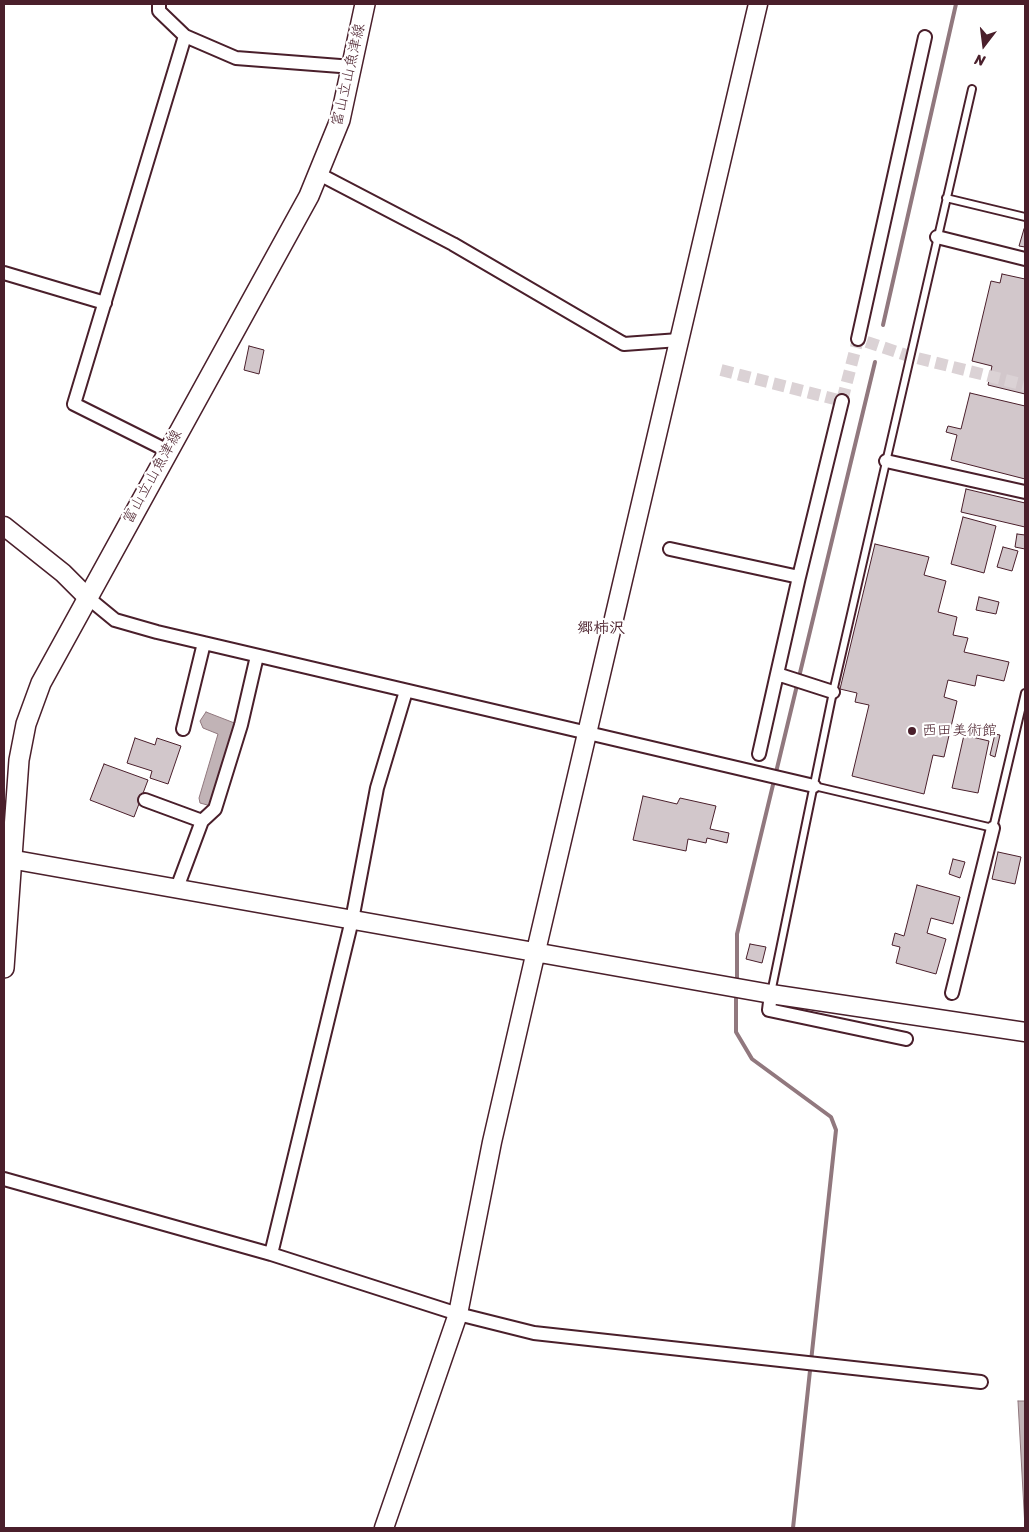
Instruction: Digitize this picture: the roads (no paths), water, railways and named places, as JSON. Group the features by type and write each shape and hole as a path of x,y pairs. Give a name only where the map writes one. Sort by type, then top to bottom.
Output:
{"main road":[{"name":"富山立山魚津線","path":"4,968 8,859 19,760 26,724 41,683 319,174 340,120 353,67 365,4"}],"street":[{"path":"159,4 159,11 185,36 236,58 353,67"},
{"path":"384,1528 458,1314 492,1142 758,4"},
{"path":"168,451 74,404 185,36"},
{"path":"858,339 925,37"},
{"path":"319,174 453,244 624,344 679,340"},
{"path":"937,237 1025,259"},
{"path":"4,273 105,303"},
{"path":"759,754 799,576 842,401"},
{"path":"886,461 1025,492"},
{"path":"4,526 63,573 114,620 257,656 814,786"},
{"path":"670,549 799,576"},
{"path":"183,729 204,643"},
{"path":"177,888 202,821 215,809 241,725 257,656"},
{"path":"777,674 833,692"},
{"path":"271,1254 352,920 377,788 406,691"},
{"path":"145,800 202,821"},
{"path":"952,993 993,828"},
{"path":"8,859 352,920 536,950 771,994 1025,1032"},
{"path":"771,994 769,1010 906,1039"},
{"path":"4,1179 271,1254 458,1314 534,1332 981,1382"}],"lane":[{"path":"771,994 833,692 972,89"},
{"path":"946,198 1025,217"},
{"path":"814,786 993,828 1025,693"}],"waterway":[{"path":"883,325 956,4"},
{"path":"737,984 737,934 875,362"},
{"path":"736,993 736,1032 752,1059 831,1117 836,1130 793,1528"}],"tunnel":[{"path":"721,370 842,401 858,339 909,356 1025,385"}],"place":[{"name":"西田美術館","path":"912,731"}],"district":[{"name":"郷柿沢","path":"601,629"}]}
